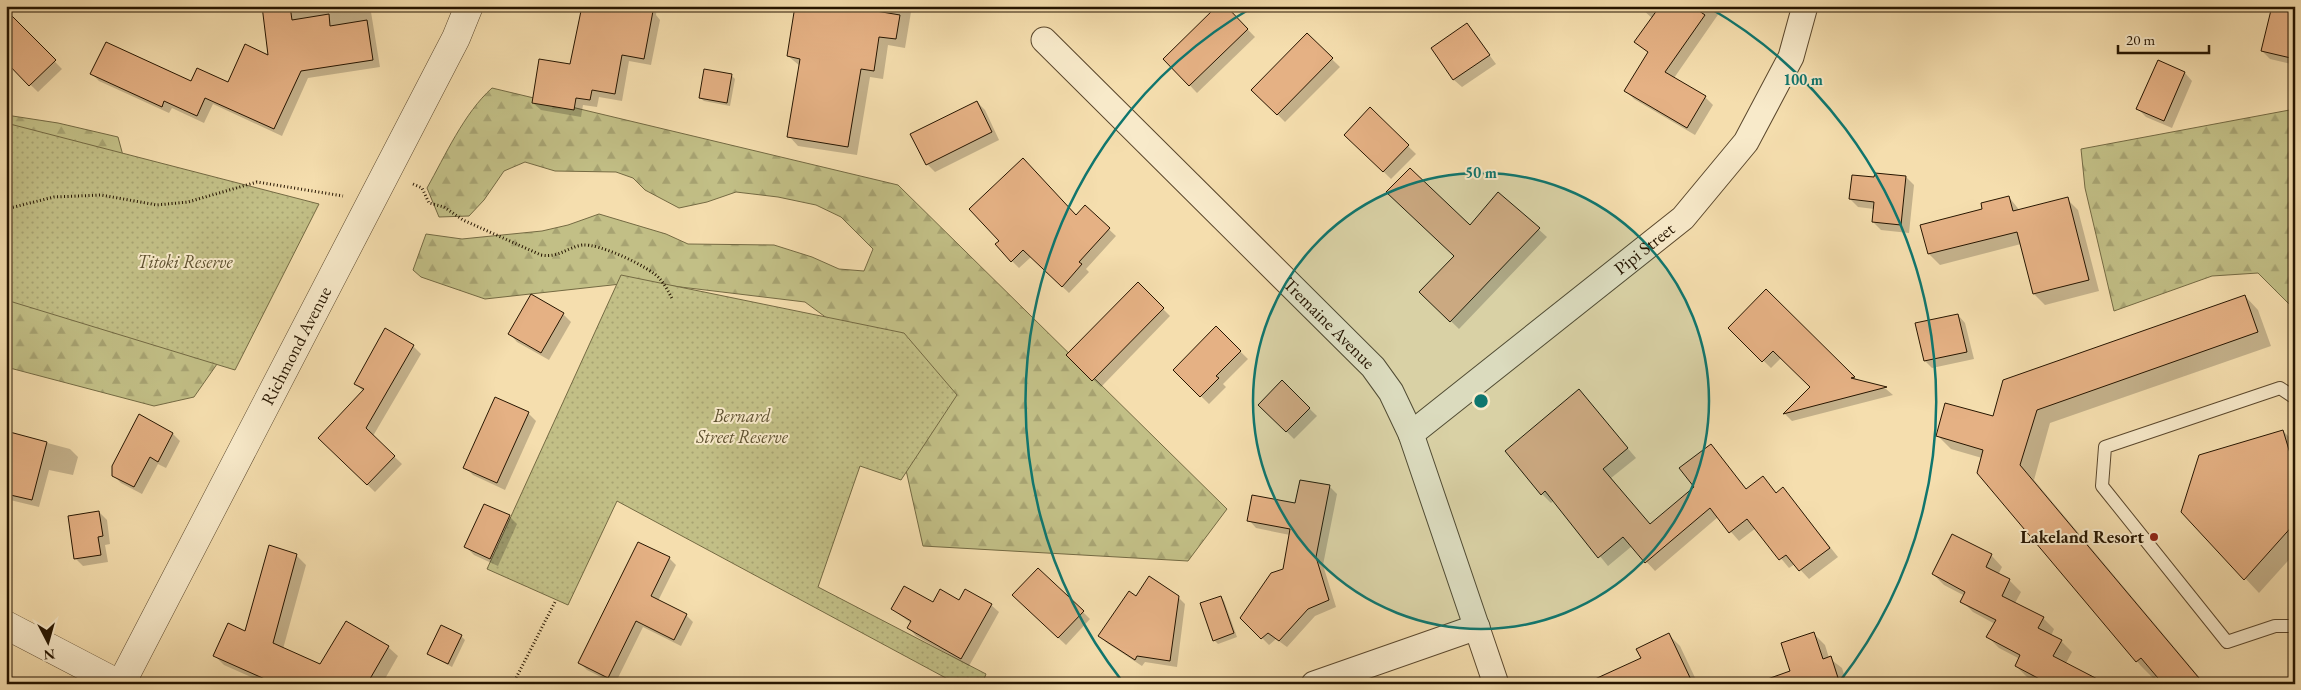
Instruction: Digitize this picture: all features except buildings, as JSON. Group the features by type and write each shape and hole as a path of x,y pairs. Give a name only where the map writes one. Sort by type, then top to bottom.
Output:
{"street":[{"name":"Richmond Avenue","path":"120,684 452,46 469,6"},
{"name":"Pipi Street","path":"1411,434 1683,218 1746,142 1791,57 1805,6"},
{"name":"Tremaine Avenue","path":"1044,40 1373,367 1391,392 1411,434 1496,684"},
{"path":"6,625 120,684"},
{"path":"1314,684 1477,627"}],"lane":[{"path":"2295,398 2280,388 2105,448 2102,486 2227,642 2275,626 2295,626"}],"path":[{"path":"6,209 54,197 101,195 157,205 188,202 257,182 343,196"},
{"path":"409,183 422,188 429,203 444,207 463,220 541,255 553,256 583,245 622,255 654,273 673,300"},
{"path":"513,684 556,600"}],"green space":[{"path":"492,88 898,185 1227,509 1188,561 923,546 895,421 892,366 805,302 639,282 485,299 421,277 413,270 426,234 462,239 542,231 568,225 599,214 666,234 688,244 774,245 812,257 839,269 864,271 873,249 841,217 816,205 778,197 736,192 707,202 679,208 645,190 633,178 616,172 555,171 525,162 504,171 484,200 469,216 439,217 427,188 464,122"},
{"path":"2295,109 2295,310 2258,273 2212,276 2114,311 2085,188 2081,149"},
{"name":"Titoki Reserve","path":"6,115 58,123 118,137 129,178 245,324 194,397 154,406 6,367"},
{"name":"Titoki Reserve","path":"6,123 319,204 235,370 6,300"},
{"name":"Bernard Street Reserve","path":"621,275 904,333 957,395 901,480 860,466 818,587 986,674 982,684 957,684 617,501 568,605 487,569"}],"place":[{"name":"Lakeland Resort","path":"2154,537"}]}
